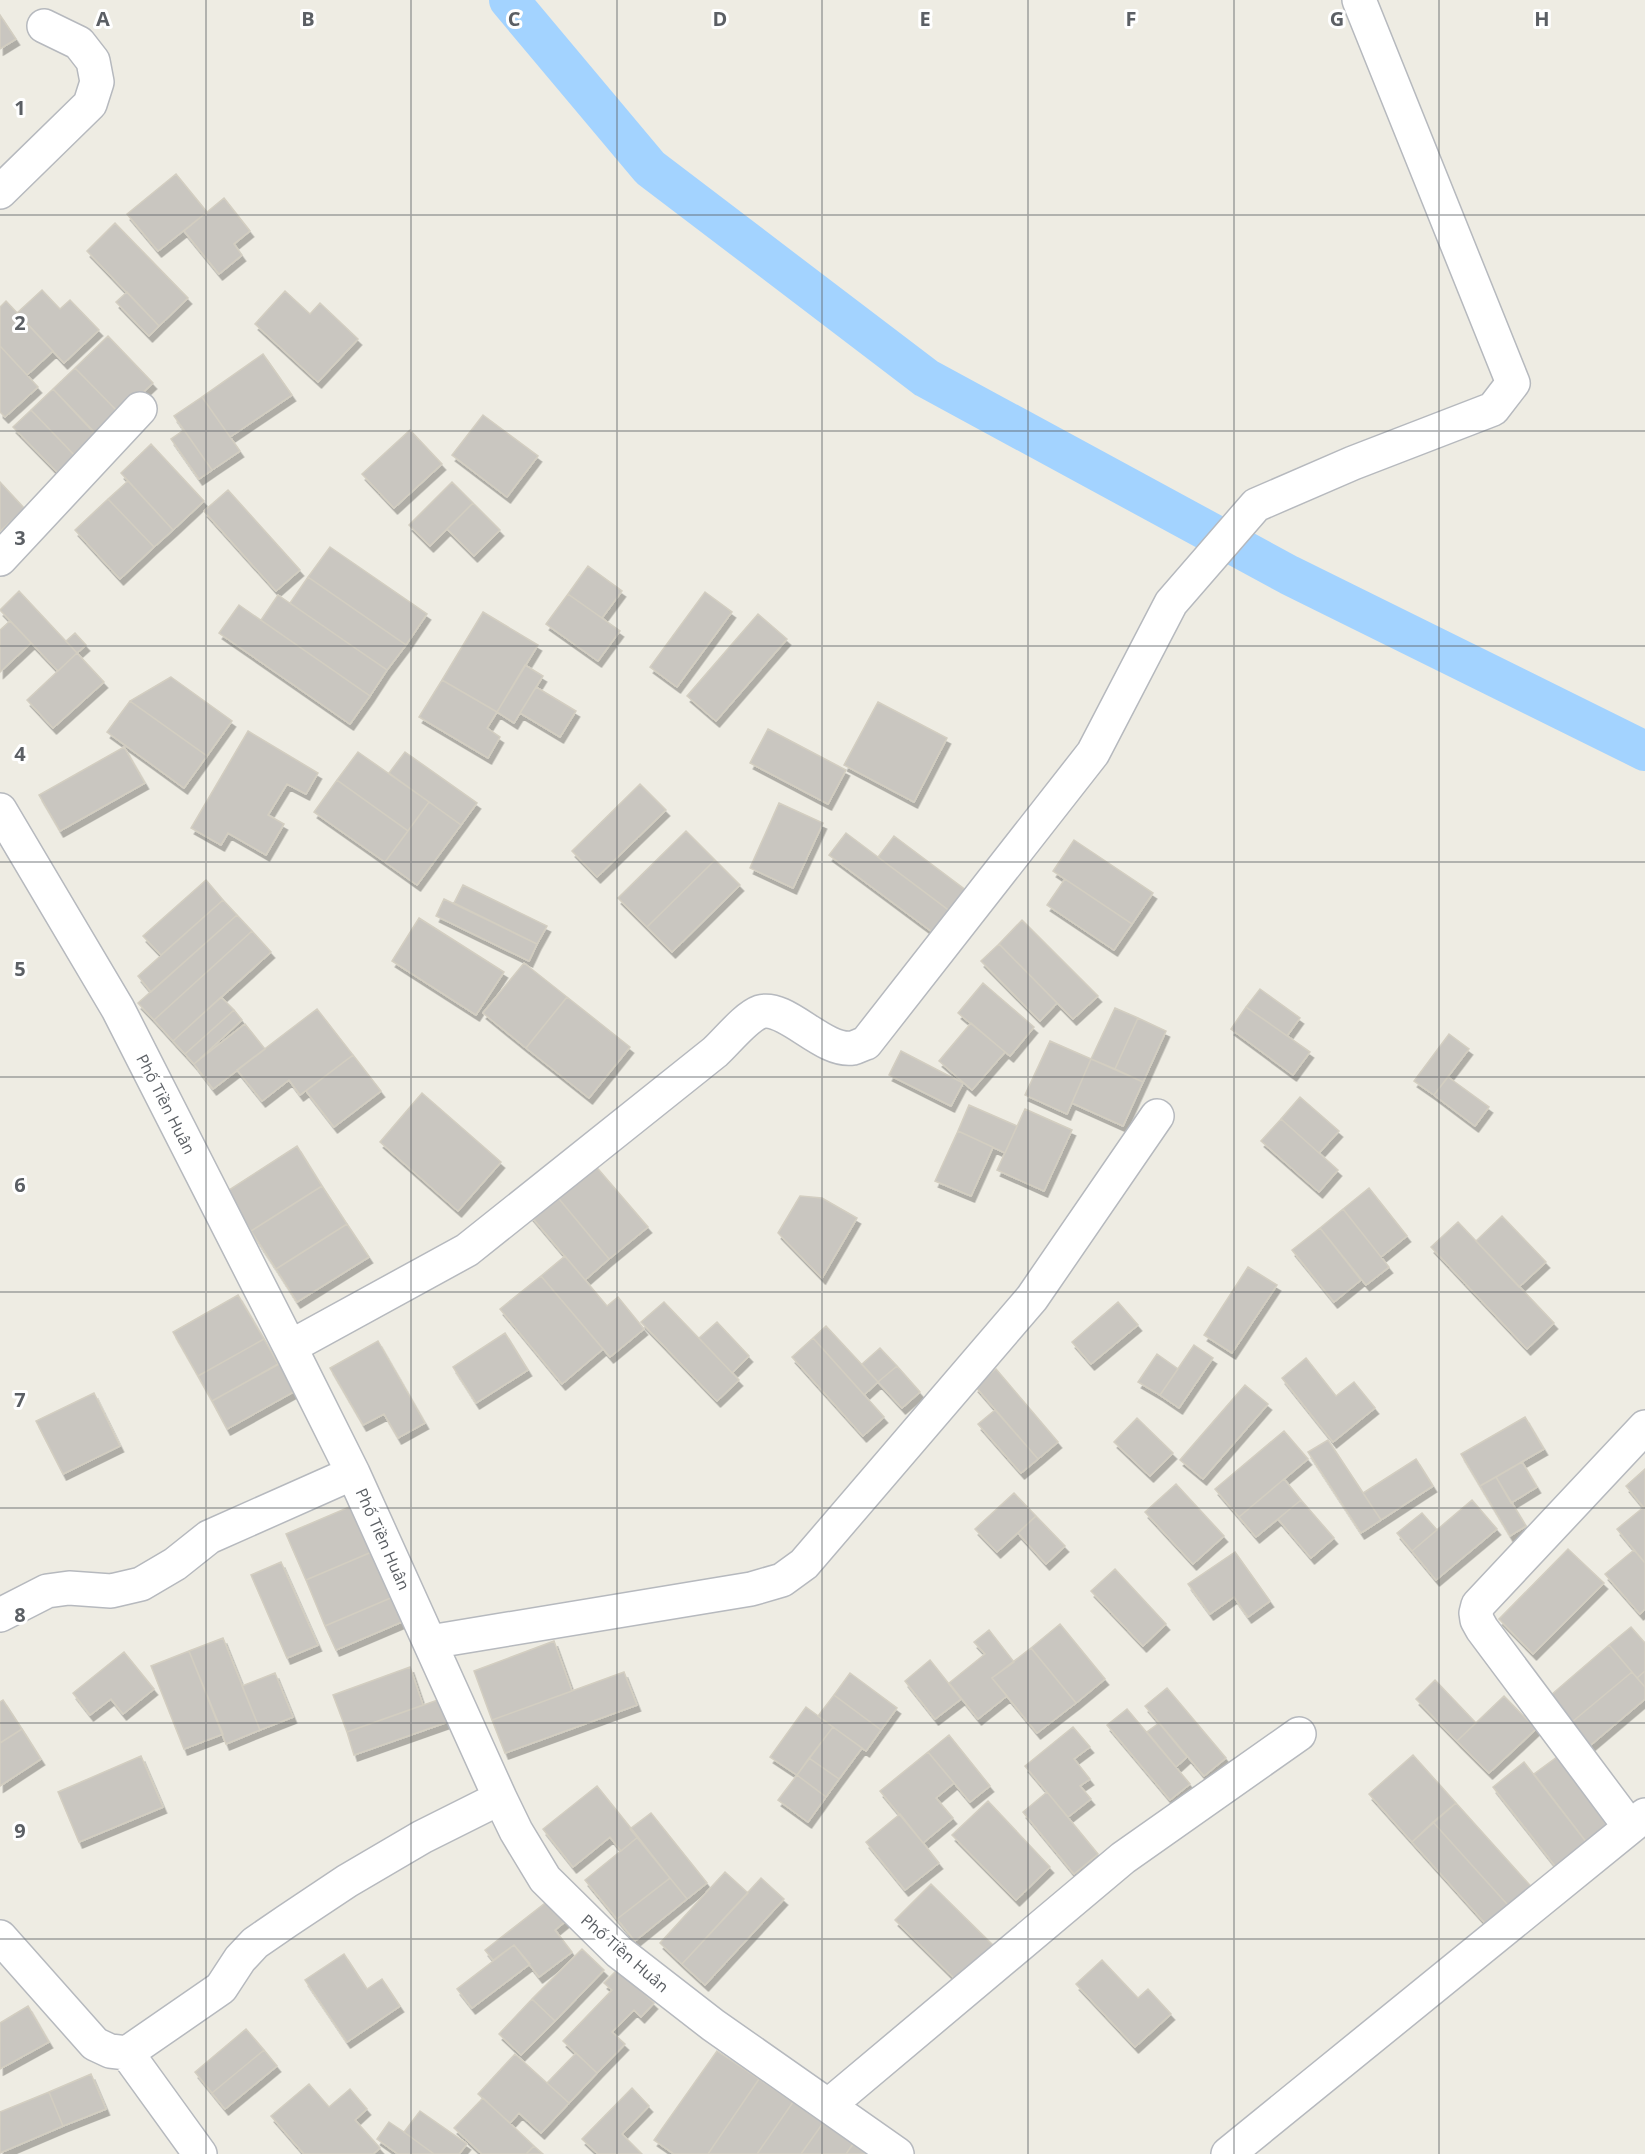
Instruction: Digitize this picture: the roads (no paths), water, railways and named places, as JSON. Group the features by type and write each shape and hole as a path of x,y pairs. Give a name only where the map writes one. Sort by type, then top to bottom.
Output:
{"street":[{"path":"290,1347 467,1250 715,1052 760,1012 772,1010 831,1044 844,1048 854,1048 866,1043 1093,753 1171,603 1256,505 1362,459 1493,409 1513,383 1359,0"},
{"path":"0,192 90,104 97,81 93,61 79,43 44,26"},
{"path":"0,559 140,410"},
{"name":"Phố Tiền Huân","path":"0,810 118,1010 290,1347 353,1473 500,1798 516,1831 545,1879 620,1952 713,2025 897,2154"},
{"path":"430,1642 751,1589 782,1580 804,1564 1032,1298 1157,1116"},
{"path":"1228,2154 1637,1821 1482,1629 1476,1613 1478,1605 1645,1427"},
{"path":"0,1616 47,1591 69,1588 111,1591 141,1584 175,1564 209,1537 353,1473"},
{"path":"829,2105 1123,1858 1299,1734"},
{"path":"0,1937 95,2044 110,2051 127,2053 221,1988 240,1959 255,1943 287,1921 347,1881 422,1837 500,1798"},
{"path":"127,2053 200,2154"}],"waterway":[{"path":"509,0 650,168 926,378 1289,575 1645,751"}]}
